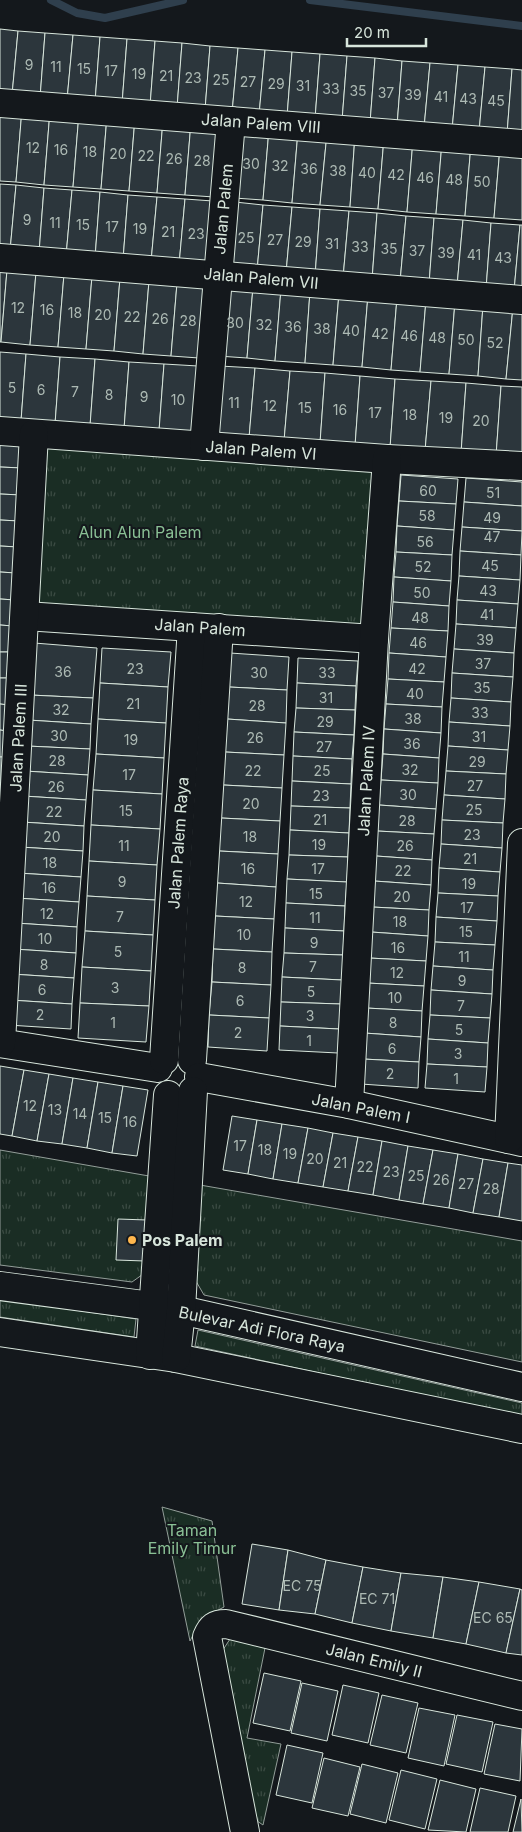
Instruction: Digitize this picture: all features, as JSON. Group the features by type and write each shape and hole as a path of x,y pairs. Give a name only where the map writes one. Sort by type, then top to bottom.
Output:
{"street":[{"name":"Jalan Palem VIII","path":"0,103 522,144"},
{"name":"Jalan Palem","path":"204,446 230,121"},
{"name":"Jalan Palem VII","path":"0,258 522,300"},
{"name":"Jalan Palem VI","path":"0,431 387,459 522,466"},
{"name":"Jalan Palem III","path":"0,1043 34,434"},
{"name":"Jalan Palem IV","path":"349,1104 374,639 387,459"},
{"name":"Jalan Palem","path":"25,616 374,639"},
{"name":"Jalan Palem Raya","path":"161,1064 192,627"},
{"name":"Jalan Palem Raya","path":"163,1356 180,1310 188,1081 219,628"},
{"path":"516,1141 522,843"},
{"path":"0,1043 161,1064"},
{"name":"Jalan Palem I","path":"161,1064 173,1056 183,1055 188,1081 349,1104 516,1141"},
{"name":"Jalan Palem Raya","path":"163,1356 152,1307 188,1081"},
{"name":"Bulevar Adi Flora Raya","path":"0,1286 180,1310 522,1387"},
{"path":"0,1332 163,1356 522,1429"},
{"name":"Jalan Emily II","path":"245,1832 207,1637 210,1629 217,1624 226,1624 522,1696"}],"green space":[{"name":"Alun Alun Palem","path":"45,444 377,465 366,629 35,608"},
{"path":"0,1150 149,1176 146,1272 132,1282 0,1265"},
{"path":"200,1185 522,1241 522,1362 204,1295 193,1276"},
{"path":"0,1299 136,1319 134,1337 0,1317"},
{"path":"198,1330 522,1403 522,1417 195,1346"},
{"name":"Taman Emily Timur","path":"162,1507 212,1521 224,1607 201,1619 190,1641"},
{"path":"230,1639 265,1648 247,1738 281,1744 263,1825 247,1814 219,1656"}],"building":[{"path":"0,29 18,31 12,95 0,94"},
{"path":"18,31 45,33 40,98 12,95"},
{"path":"45,33 73,35 67,100 40,98"},
{"path":"73,35 100,37 95,102 67,100"},
{"path":"100,37 127,39 122,104 95,102"},
{"path":"127,39 155,41 150,106 122,104"},
{"path":"155,41 182,43 177,108 150,106"},
{"path":"182,43 210,46 205,110 177,108"},
{"path":"210,46 238,48 232,113 205,110"},
{"path":"238,48 265,50 259,115 232,113"},
{"path":"265,50 292,52 287,117 259,115"},
{"path":"292,52 320,54 315,119 287,117"},
{"path":"320,54 347,56 342,121 315,119"},
{"path":"347,56 375,58 370,123 342,121"},
{"path":"375,58 402,61 397,126 370,123"},
{"path":"402,61 430,63 424,128 397,126"},
{"path":"430,63 458,65 452,130 424,128"},
{"path":"458,65 485,67 479,132 452,130"},
{"path":"485,67 512,69 507,134 479,132"},
{"path":"512,69 522,70 522,135 507,134"},
{"path":"0,107 22,109 16,182 0,181"},
{"path":"22,109 50,111 44,185 16,182"},
{"path":"50,111 79,113 73,187 44,185"},
{"path":"79,113 107,116 101,189 73,187"},
{"path":"107,116 135,118 129,191 101,189"},
{"path":"135,118 163,120 157,193 129,191"},
{"path":"163,120 191,122 185,195 157,193"},
{"path":"191,122 220,125 214,197 185,195"},
{"path":"240,127 269,129 263,200 234,198"},
{"path":"269,129 298,131 292,203 263,200"},
{"path":"298,131 327,133 320,205 292,203"},
{"path":"327,133 355,135 350,207 320,205"},
{"path":"355,135 384,138 378,209 350,207"},
{"path":"384,138 413,140 407,212 378,209"},
{"path":"413,140 442,142 436,214 407,212"},
{"path":"442,142 471,144 465,216 436,214"},
{"path":"471,144 500,147 494,218 465,216"},
{"path":"500,147 522,148 522,220 494,218"},
{"path":"0,184 16,185 10,251 0,250"},
{"path":"16,185 44,188 39,253 10,251"},
{"path":"44,188 72,190 66,256 39,253"},
{"path":"72,190 100,192 95,258 66,256"},
{"path":"100,192 128,195 123,260 95,258"},
{"path":"128,195 157,197 151,262 123,260"},
{"path":"157,197 185,199 179,265 151,262"},
{"path":"185,199 213,201 207,267 179,265"},
{"path":"235,202 263,205 257,271 229,269"},
{"path":"263,205 292,207 286,273 257,271"},
{"path":"292,207 320,209 315,276 286,273"},
{"path":"320,209 349,211 343,278 315,276"},
{"path":"349,211 377,213 372,280 343,278"},
{"path":"377,213 406,216 400,282 372,280"},
{"path":"406,216 434,218 429,284 400,282"},
{"path":"434,218 463,220 457,286 429,284"},
{"path":"463,220 491,223 486,289 457,286"},
{"path":"491,223 520,225 514,291 486,289"},
{"path":"520,225 522,225 522,292 514,291"},
{"path":"0,269 7,270 1,342 0,342"},
{"path":"7,270 36,272 30,345 1,342"},
{"path":"36,272 64,274 58,347 30,345"},
{"path":"64,274 92,276 86,349 58,347"},
{"path":"92,276 120,278 114,351 86,349"},
{"path":"120,278 149,281 143,354 114,351"},
{"path":"149,281 177,283 171,356 143,354"},
{"path":"177,283 205,285 199,358 171,356"},
{"path":"224,284 253,287 247,358 218,356"},
{"path":"253,287 281,289 275,361 247,358"},
{"path":"281,289 310,291 305,363 275,361"},
{"path":"310,291 339,293 333,365 305,363"},
{"path":"339,293 368,295 362,367 333,365"},
{"path":"368,295 397,298 391,370 362,367"},
{"path":"397,298 426,300 420,372 391,370"},
{"path":"426,300 455,302 449,374 420,372"},
{"path":"455,302 483,305 478,376 449,374"},
{"path":"483,305 513,307 506,379 478,376"},
{"path":"513,307 522,308 522,380 506,379"},
{"path":"0,352 26,354 21,421 0,420"},
{"path":"26,354 60,357 55,424 21,421"},
{"path":"60,357 95,359 90,426 55,424"},
{"path":"95,359 129,362 124,429 90,426"},
{"path":"129,362 164,364 159,431 124,429"},
{"path":"164,364 198,366 193,434 159,431"},
{"path":"220,366 255,368 249,438 214,436"},
{"path":"255,368 290,371 284,441 249,438"},
{"path":"290,371 325,373 320,443 284,441"},
{"path":"325,373 360,376 355,446 320,443"},
{"path":"360,376 395,379 390,448 355,446"},
{"path":"395,379 431,381 425,451 390,448"},
{"path":"431,381 466,383 461,453 425,451"},
{"path":"466,383 501,386 496,456 461,453"},
{"path":"501,386 522,387 522,458 496,456"},
{"path":"0,441 24,442 22,468 0,467"},
{"path":"0,467 22,468 21,495 0,494"},
{"path":"401,475 458,479 456,504 399,501"},
{"path":"466,478 522,482 522,506 464,502"},
{"path":"0,494 21,495 19,521 0,520"},
{"path":"399,501 456,504 454,530 397,526"},
{"path":"464,502 522,506 522,531 462,527"},
{"path":"0,520 19,521 18,547 0,546"},
{"path":"397,526 454,530 452,555 396,552"},
{"path":"462,527 522,531 521,555 460,551"},
{"path":"0,546 18,547 16,573 0,572"},
{"path":"460,551 521,555 520,580 459,576"},
{"path":"396,552 452,555 451,581 394,577"},
{"path":"0,572 16,573 15,600 0,599"},
{"path":"459,576 520,580 518,604 457,600"},
{"path":"394,577 451,581 449,606 393,602"},
{"path":"0,599 15,600 13,626 0,625"},
{"path":"457,600 518,604 516,628 456,624"},
{"path":"393,602 449,606 448,631 391,628"},
{"path":"456,624 516,628 514,653 454,649"},
{"path":"0,625 13,626 12,652 0,652"},
{"path":"391,628 448,631 446,657 389,653"},
{"path":"34,643 97,648 93,698 30,695"},
{"path":"102,648 171,652 168,687 100,683"},
{"path":"454,649 514,653 513,677 452,673"},
{"path":"0,652 12,652 10,678 0,678"},
{"path":"230,653 289,657 287,690 229,687"},
{"path":"389,653 446,657 444,682 388,679"},
{"path":"298,658 358,661 356,686 297,683"},
{"path":"452,673 513,677 511,702 451,698"},
{"path":"0,678 10,678 9,705 0,704"},
{"path":"388,679 444,682 442,707 386,704"},
{"path":"100,683 168,687 166,723 98,719"},
{"path":"297,683 356,686 355,710 296,708"},
{"path":"229,687 287,690 286,723 227,719"},
{"path":"30,695 93,698 91,724 28,720"},
{"path":"451,698 511,702 510,726 449,722"},
{"path":"0,704 9,705 7,731 0,730"},
{"path":"386,704 442,707 441,733 384,729"},
{"path":"296,708 355,710 354,735 294,732"},
{"path":"98,719 166,723 164,758 96,754"},
{"path":"227,719 286,723 284,755 225,752"},
{"path":"28,720 91,724 90,749 27,746"},
{"path":"449,722 510,726 508,750 448,746"},
{"path":"384,729 441,733 439,758 383,754"},
{"path":"0,730 7,731 6,757 0,757"},
{"path":"294,732 354,735 352,759 293,756"},
{"path":"27,746 90,749 88,775 25,771"},
{"path":"448,746 508,750 506,774 446,771"},
{"path":"225,752 284,755 282,788 223,785"},
{"path":"96,754 164,758 162,794 93,790"},
{"path":"383,754 439,758 438,783 381,780"},
{"path":"293,756 352,759 351,784 292,781"},
{"path":"0,757 6,757 5,783 0,783"},
{"path":"25,771 88,775 86,800 23,796"},
{"path":"446,771 506,774 505,799 444,795"},
{"path":"381,780 438,783 436,809 379,805"},
{"path":"292,781 351,784 350,808 291,806"},
{"path":"223,785 282,788 280,821 221,818"},
{"path":"93,790 162,794 160,829 91,825"},
{"path":"444,795 505,799 503,823 442,820"},
{"path":"23,796 86,800 84,826 22,822"},
{"path":"379,805 436,809 434,834 377,831"},
{"path":"291,806 350,808 349,833 290,830"},
{"path":"221,818 280,821 278,854 219,851"},
{"path":"442,820 503,823 502,848 441,844"},
{"path":"22,822 84,826 83,851 20,847"},
{"path":"91,825 160,829 157,865 89,861"},
{"path":"290,830 349,833 348,857 289,855"},
{"path":"377,831 434,834 432,860 376,856"},
{"path":"441,844 502,848 500,872 439,868"},
{"path":"20,847 83,851 81,877 18,873"},
{"path":"219,851 278,854 276,887 217,883"},
{"path":"289,855 348,857 347,882 287,879"},
{"path":"376,856 432,860 431,885 374,881"},
{"path":"89,861 157,865 155,900 87,896"},
{"path":"439,868 500,872 498,896 438,893"},
{"path":"18,873 81,877 79,902 16,898"},
{"path":"287,879 347,882 345,906 286,903"},
{"path":"374,881 431,885 429,910 372,907"},
{"path":"217,883 276,887 274,919 215,916"},
{"path":"438,893 498,896 497,921 436,917"},
{"path":"87,896 155,900 153,935 85,931"},
{"path":"16,898 79,902 77,927 15,923"},
{"path":"286,903 345,906 344,931 285,928"},
{"path":"372,907 429,910 428,936 371,932"},
{"path":"215,916 274,919 272,952 213,949"},
{"path":"436,917 497,921 495,945 435,942"},
{"path":"15,923 77,927 76,953 13,949"},
{"path":"285,928 344,931 343,955 284,953"},
{"path":"85,931 153,935 151,971 82,967"},
{"path":"371,932 428,936 426,961 369,958"},
{"path":"435,942 495,945 493,970 433,966"},
{"path":"13,949 76,953 74,978 11,974"},
{"path":"213,949 272,952 271,985 212,982"},
{"path":"284,953 343,955 342,980 282,977"},
{"path":"369,958 426,961 424,986 367,983"},
{"path":"433,966 493,970 492,994 431,990"},
{"path":"82,967 151,971 149,1006 80,1003"},
{"path":"11,974 74,978 72,1004 10,1000"},
{"path":"282,977 342,980 341,1004 281,1002"},
{"path":"212,982 271,985 269,1018 209,1015"},
{"path":"367,983 424,986 422,1011 366,1008"},
{"path":"431,990 492,994 490,1018 430,1015"},
{"path":"10,1000 72,1004 71,1029 8,1025"},
{"path":"281,1002 341,1004 339,1029 280,1026"},
{"path":"80,1003 149,1006 146,1042 78,1038"},
{"path":"366,1008 422,1011 421,1037 364,1033"},
{"path":"209,1015 269,1018 267,1051 208,1047"},
{"path":"430,1015 490,1018 488,1043 428,1039"},
{"path":"280,1026 339,1029 338,1053 279,1050"},
{"path":"364,1033 421,1037 419,1062 363,1059"},
{"path":"428,1039 488,1043 487,1067 427,1064"},
{"path":"363,1059 419,1062 418,1088 361,1084"},
{"path":"427,1064 487,1067 485,1092 425,1088"},
{"path":"0,1066 24,1070 12,1136 0,1134"},
{"path":"24,1070 49,1074 37,1141 12,1136"},
{"path":"49,1074 73,1078 62,1144 37,1141"},
{"path":"73,1078 98,1082 87,1148 62,1144"},
{"path":"98,1082 123,1086 112,1153 87,1148"},
{"path":"123,1086 148,1090 137,1156 112,1153"},
{"path":"232,1116 257,1120 248,1174 223,1170"},
{"path":"257,1120 282,1124 273,1179 248,1174"},
{"path":"282,1124 308,1128 298,1183 273,1179"},
{"path":"308,1128 333,1133 323,1187 298,1183"},
{"path":"333,1133 358,1137 348,1191 323,1187"},
{"path":"358,1137 382,1141 373,1195 348,1191"},
{"path":"382,1141 408,1146 399,1200 373,1195"},
{"path":"408,1146 433,1150 423,1204 399,1200"},
{"path":"433,1150 458,1154 449,1208 423,1204"},
{"path":"458,1154 483,1159 473,1213 449,1208"},
{"path":"483,1159 508,1163 499,1217 473,1213"},
{"path":"508,1163 522,1165 522,1221 499,1217"},
{"name":"Pos Palem","path":"118,1219 147,1220 145,1261 116,1260"},
{"path":"252,1544 288,1550 279,1610 242,1604"},
{"path":"288,1550 326,1560 315,1614 279,1610"},
{"path":"326,1560 363,1567 352,1623 315,1614"},
{"path":"363,1567 401,1573 391,1631 352,1623"},
{"path":"401,1573 443,1577 433,1638 391,1631"},
{"path":"443,1577 479,1582 466,1644 433,1638"},
{"path":"479,1582 520,1589 506,1653 466,1644"},
{"path":"520,1589 522,1590 522,1655 506,1653"},
{"path":"264,1673 301,1681 290,1731 253,1723"},
{"path":"302,1683 338,1691 327,1741 291,1733"},
{"path":"343,1685 379,1693 368,1743 332,1735"},
{"path":"382,1695 418,1703 406,1753 370,1745"},
{"path":"419,1708 455,1715 444,1766 408,1758"},
{"path":"457,1715 493,1722 482,1772 446,1764"},
{"path":"495,1724 522,1729 520,1781 484,1774"},
{"path":"287,1745 323,1753 312,1803 276,1795"},
{"path":"324,1758 360,1767 348,1816 312,1808"},
{"path":"362,1764 398,1773 386,1823 350,1814"},
{"path":"401,1770 437,1779 425,1829 389,1820"},
{"path":"440,1780 476,1789 466,1832 428,1830"},
{"path":"480,1788 516,1796 508,1832 470,1832"},
{"path":"521,1799 522,1832 513,1832"}],"waterway":[{"path":"51,0 77,13 105,18 183,0"},
{"path":"310,0 522,26"}],"place":[{"name":"Pos Palem","path":"132,1240"}]}
